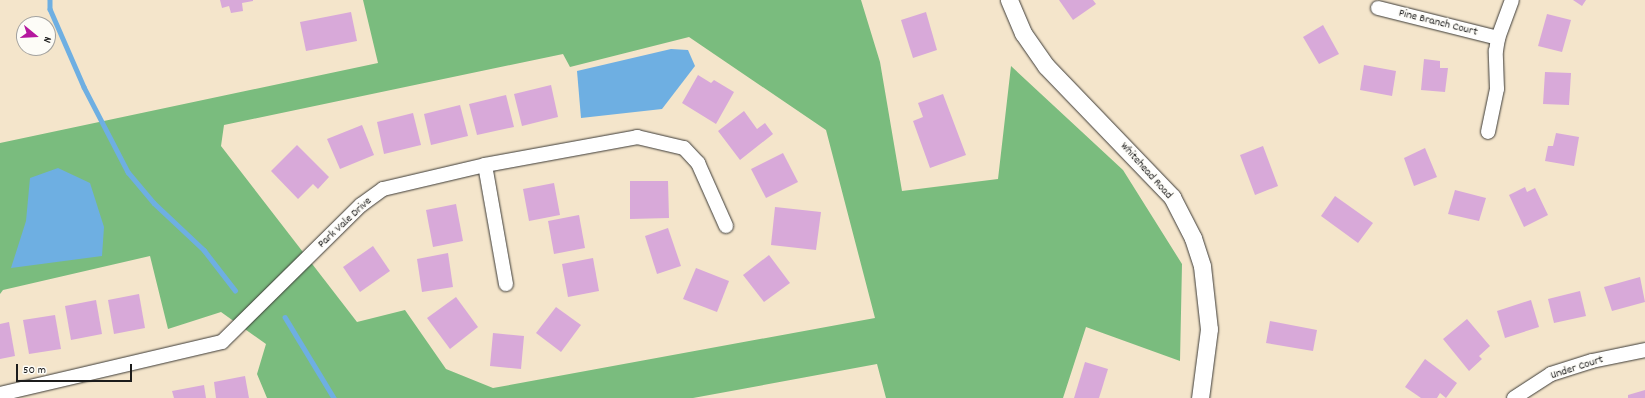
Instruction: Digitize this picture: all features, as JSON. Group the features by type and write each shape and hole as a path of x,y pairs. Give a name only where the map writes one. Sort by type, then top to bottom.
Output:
{"street":[{"name":"Whitehead Road","path":"1009,0 1024,33 1046,66 1172,197 1193,238 1202,266 1209,328 1200,398"},
{"path":"1488,132 1497,89 1496,52 1498,38 1512,0"},
{"name":"Pine Branch Court","path":"1378,8 1498,38"},
{"name":"Park Vale Drive","path":"0,394 222,342 361,205 383,190 485,165 638,137 684,148 698,164 726,226"},
{"path":"485,165 506,284"},
{"name":"Under Court","path":"1514,398 1551,374 1592,361 1645,350"}],"green space":[{"path":"363,0 861,0 880,62 902,191 998,179 1011,66 1123,170 1182,264 1180,361 1086,327 1063,398 886,398 877,364 693,398 267,398 257,374 266,344 221,312 168,329 150,256 3,290 0,294 0,143 378,63","holes":["689,37 826,130 875,318 493,388 446,369 405,310 357,322 221,146 224,125 563,54 570,67"]}],"water":[{"path":"671,49 688,50 695,66 662,109 581,118 577,71"},
{"path":"58,168 90,183 104,227 102,256 11,268 26,221 30,178"}],"building":[{"path":"220,0 253,1 242,3 243,11 231,13 229,6 222,8"},
{"path":"1059,0 1093,0 1096,4 1073,20"},
{"path":"1573,0 1586,0 1582,6"},
{"path":"351,12 357,41 306,51 300,22"},
{"path":"926,12 937,50 913,58 901,20"},
{"path":"1547,14 1571,20 1562,52 1538,46"},
{"path":"1323,25 1339,54 1319,64 1303,37"},
{"path":"1424,59 1440,61 1440,68 1448,68 1445,92 1421,90"},
{"path":"1364,65 1396,71 1392,96 1360,90"},
{"path":"1545,72 1571,73 1569,105 1543,104"},
{"path":"698,75 711,83 714,80 734,92 716,124 682,103"},
{"path":"551,85 558,117 522,126 514,94"},
{"path":"943,94 966,155 930,168 913,121 923,117 918,103"},
{"path":"506,95 514,127 477,135 469,104"},
{"path":"460,105 468,136 431,145 424,114"},
{"path":"744,111 757,129 765,123 773,134 740,160 718,131"},
{"path":"413,113 421,145 384,154 377,122"},
{"path":"362,125 374,155 340,169 327,139"},
{"path":"1556,133 1579,137 1574,166 1545,161 1548,146 1553,146"},
{"path":"297,145 329,177 318,189 313,184 298,199 271,171"},
{"path":"1263,146 1278,186 1255,195 1240,155"},
{"path":"1425,148 1437,177 1414,186 1404,158"},
{"path":"783,153 798,182 766,198 751,169"},
{"path":"630,181 668,181 669,218 630,219"},
{"path":"554,183 560,215 529,221 523,189"},
{"path":"1525,187 1527,192 1535,188 1548,215 1524,227 1509,195"},
{"path":"1455,190 1486,198 1479,221 1448,214"},
{"path":"1335,196 1373,223 1358,243 1321,216"},
{"path":"456,204 463,241 433,247 426,210"},
{"path":"775,207 821,212 816,250 771,245"},
{"path":"579,215 585,248 554,254 548,221"},
{"path":"668,228 681,266 657,274 645,236"},
{"path":"373,246 390,271 360,292 343,267"},
{"path":"448,253 453,287 422,292 417,259"},
{"path":"769,255 790,283 764,302 743,275"},
{"path":"593,258 599,291 568,297 562,264"},
{"path":"696,268 729,281 717,312 683,299"},
{"path":"1640,277 1645,302 1612,311 1604,287"},
{"path":"1580,291 1586,316 1554,323 1548,299"},
{"path":"139,294 145,328 114,334 108,300"},
{"path":"456,297 478,327 450,349 427,318"},
{"path":"96,300 102,334 71,340 65,306"},
{"path":"1531,300 1539,327 1505,338 1497,311"},
{"path":"556,307 581,325 561,352 536,333"},
{"path":"55,315 61,349 29,354 23,320"},
{"path":"1467,319 1490,346 1479,356 1482,359 1469,371 1443,339"},
{"path":"1270,321 1317,330 1313,351 1266,343"},
{"path":"9,322 15,356 0,359 0,324"},
{"path":"493,333 524,336 521,369 490,366"},
{"path":"1425,359 1457,383 1446,398 1440,393 1437,398 1421,398 1405,387"},
{"path":"1085,362 1108,369 1099,398 1074,398"},
{"path":"245,376 249,398 216,398 214,382"},
{"path":"204,385 206,398 174,398 172,391"},
{"path":"1645,390 1645,398 1628,398 1628,395"}],"waterway":[{"path":"50,0 50,9 84,87 128,172 154,203 204,250 235,290"},
{"path":"285,317 334,398"}]}
